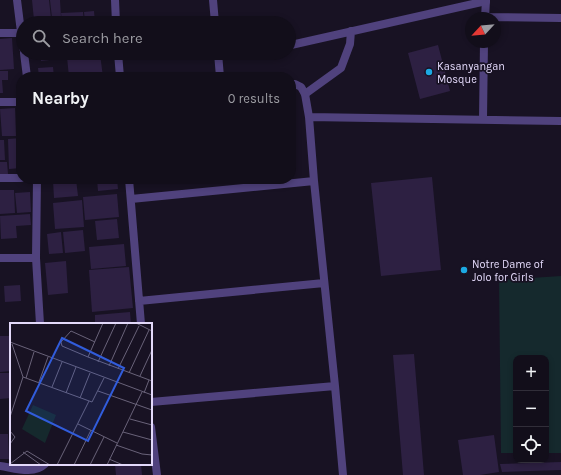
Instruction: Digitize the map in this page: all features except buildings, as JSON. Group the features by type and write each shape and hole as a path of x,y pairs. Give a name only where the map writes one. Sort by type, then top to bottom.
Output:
{"street":[{"path":"17,0 19,16"},
{"path":"115,0 116,16"},
{"path":"213,0 214,16"},
{"path":"296,44 486,0 485,12"},
{"path":"501,18 561,18"},
{"path":"305,94 341,68 350,44 351,31"},
{"path":"0,33 16,33"},
{"path":"483,119 484,48"},
{"path":"25,60 26,72"},
{"path":"119,60 120,72"},
{"path":"219,60 220,72"},
{"path":"296,84 301,87 305,94 309,117 342,475"},
{"path":"0,102 16,102"},
{"path":"309,117 561,121"},
{"path":"0,178 16,178"},
{"path":"296,184 314,182"},
{"path":"37,184 36,258 40,323"},
{"path":"129,184 141,323"},
{"path":"130,199 292,184"},
{"path":"0,258 36,258"},
{"path":"139,301 324,284"},
{"path":"152,402 335,386"},
{"path":"152,435 157,475"},
{"path":"0,466 28,470 40,468 44,465"}],"green space":[{"path":"561,276 561,453 549,453 549,355 513,355 513,453 501,453 499,280"}],"place":[{"name":"Kasanyangan Mosque","path":"429,72"},
{"name":"Notre Dame of Jolo for Girls","path":"464,270"}]}
